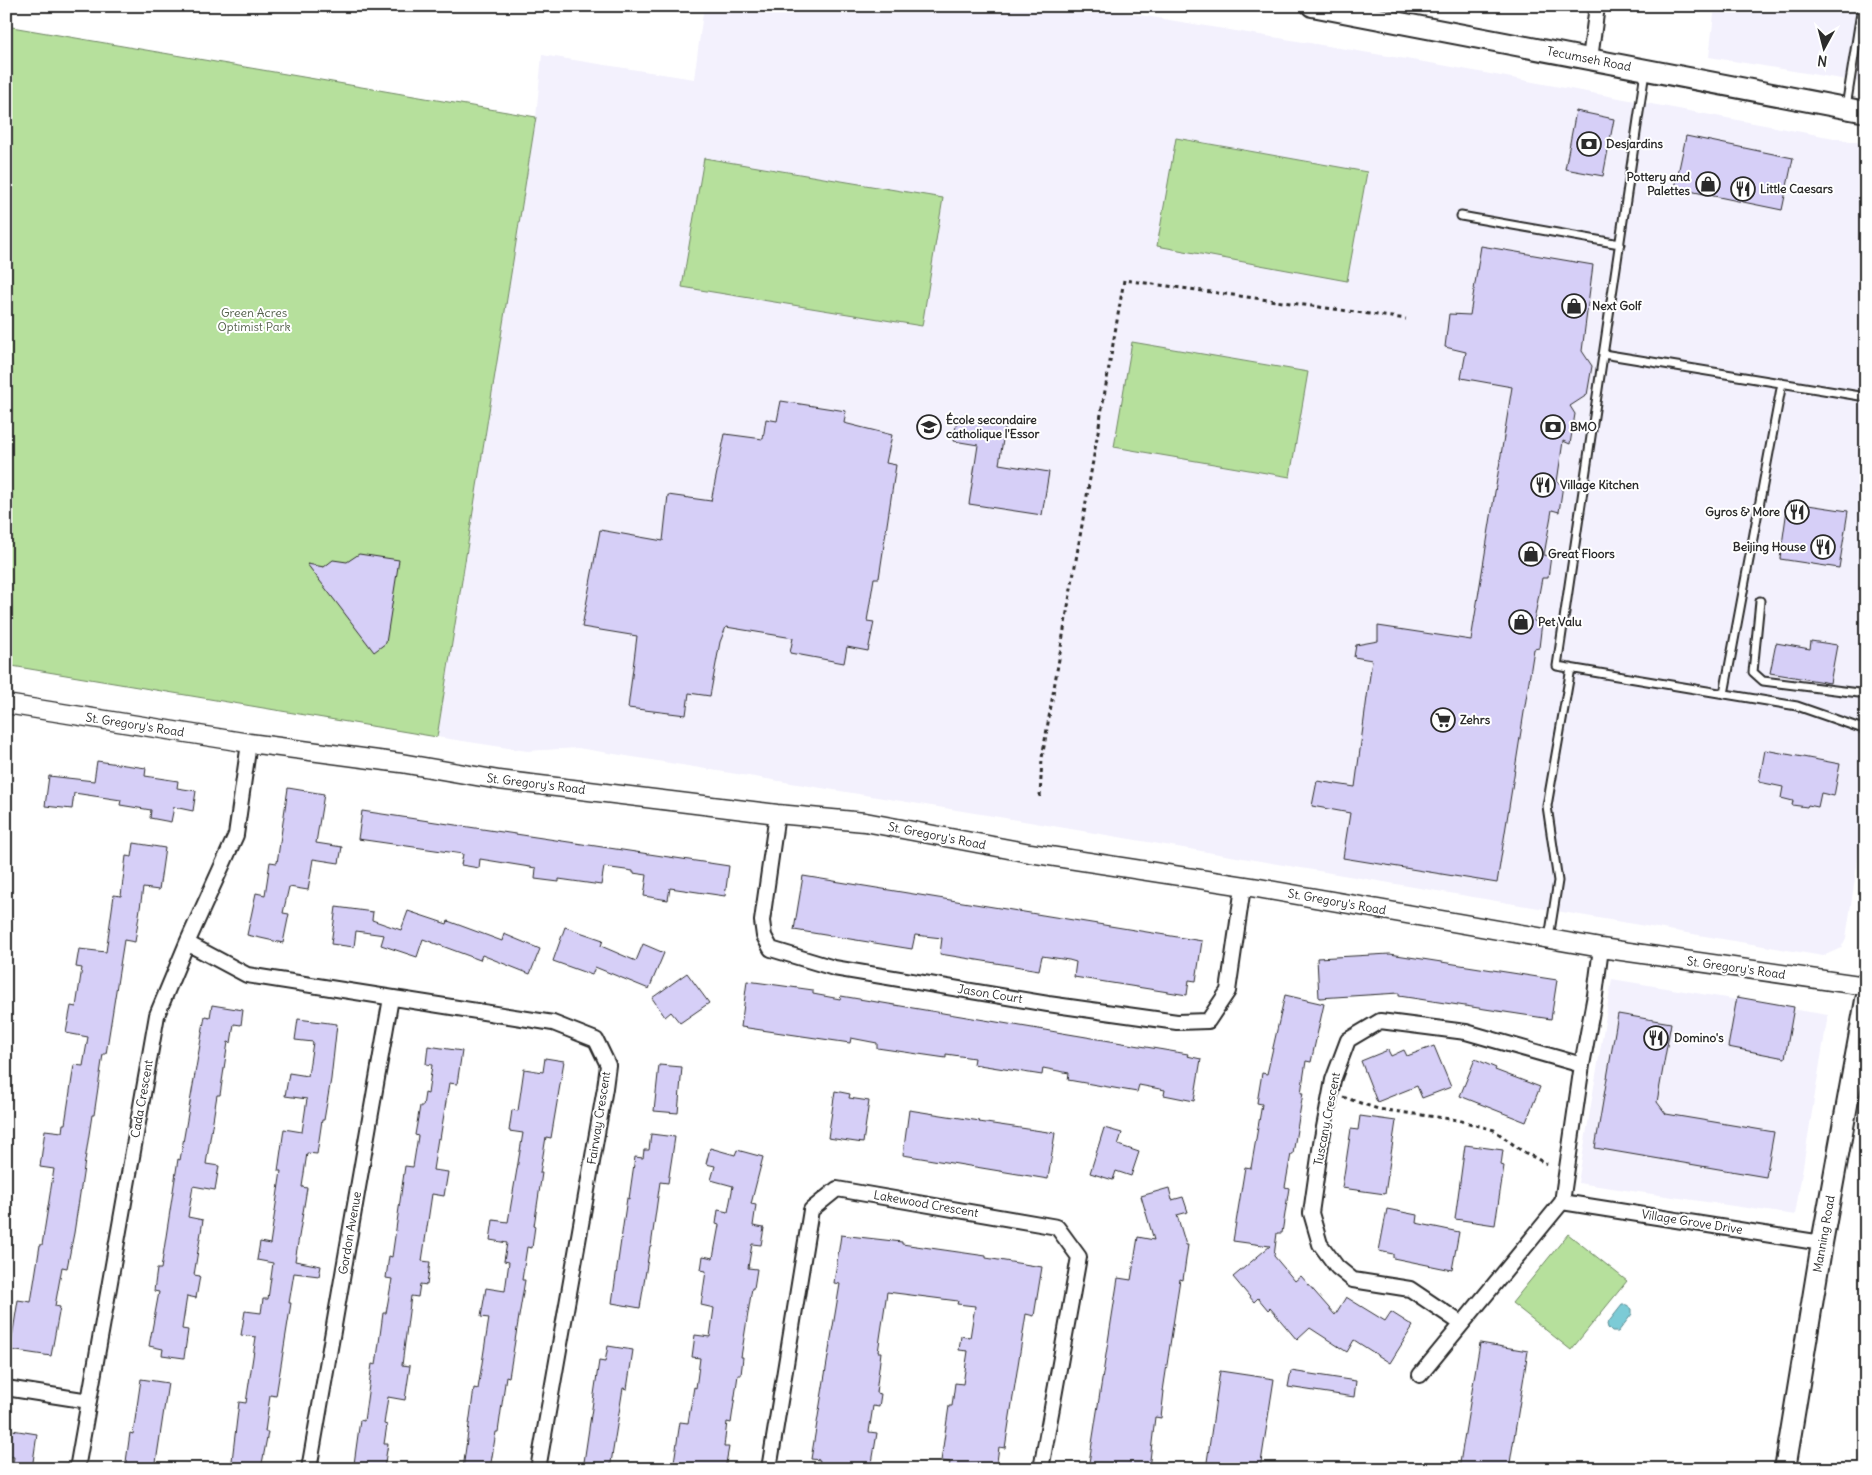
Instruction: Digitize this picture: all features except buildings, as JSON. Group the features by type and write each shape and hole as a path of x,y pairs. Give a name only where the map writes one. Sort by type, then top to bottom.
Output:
{"main road":[{"name":"Tecumseh Road","path":"1312,6 1866,112"},
{"name":"Manning Road","path":"1785,1469 1822,1243 1866,1000"}],"street":[{"path":"1590,59 1597,6"},
{"name":"St. Gregory's Road","path":"6,704 249,743 401,763 499,780 777,814 865,822 1030,853 1601,948 1866,986"},
{"name":"Cada Crescent","path":"77,1469 157,1015 187,942 236,835 249,743"},
{"name":"Jason Court","path":"777,814 762,921 764,936 771,949 834,968 1048,1004 1177,1022 1208,1021 1228,991 1243,887"},
{"name":"Fairway Crescent","path":"187,942 247,975 553,1022 596,1040 608,1065 538,1469"},
{"path":"1420,1375 1562,1202 1601,948"},
{"name":"Gordon Avenue","path":"309,1469 391,998"},
{"name":"Tuscany Crescent","path":"1462,1324 1410,1289 1353,1280 1337,1267 1320,1244 1311,1213 1330,1093 1348,1040 1380,1021 1466,1032 1582,1065"},
{"name":"Lakewood Crescent","path":"769,1469 811,1210 837,1190 1057,1226 1079,1257 1041,1469"},
{"name":"Village Grove Drive","path":"1562,1202 1822,1243"},
{"path":"6,1388 88,1401"}],"lane":[{"path":"1846,108 1862,6"},
{"path":"1645,70 1558,666 1797,706 1866,730"},
{"path":"1461,216 1620,244"},
{"path":"1603,354 1866,397"},
{"path":"1724,694 1782,383"},
{"path":"1760,601 1753,672 1763,681 1858,693"},
{"path":"1548,938 1558,881 1547,806 1571,668"}],"path":[{"path":"1040,797 1042,758 1124,280 1406,319"},
{"path":"1330,1093 1378,1109 1458,1120 1494,1130 1522,1151 1547,1164"}],"shaded area":[{"name":"École secondaire catholique l'Essor","path":"704,6 1085,6 1436,64 1866,144 1866,806 1846,938 1841,948 1823,956 578,748 527,751 437,737 536,117 542,55 694,79"},
{"path":"1715,6 1866,6 1866,83 1709,57"},
{"path":"1612,979 1828,1015 1795,1215 1578,1183"}],"green space":[{"name":"Green Acres Optimist Park","path":"6,26 536,117 437,737 6,665"},
{"path":"1176,138 1367,172 1347,281 1157,246"},
{"path":"704,158 943,198 922,326 682,287"},
{"path":"1132,342 1308,372 1290,477 1114,447"},
{"path":"1568,1234 1627,1281 1571,1350 1512,1303"}],"water":[{"path":"1622,1305 1627,1305 1632,1309 1632,1314 1618,1332 1612,1332 1607,1324"}],"place":[{"name":"Desjardins","path":"1589,144"},
{"name":"Pottery and Palettes","path":"1708,184"},
{"name":"Little Caesars","path":"1743,189"},
{"name":"Next Golf","path":"1574,306"},
{"name":"École secondaire catholique l'Essor","path":"929,427"},
{"name":"BMO","path":"1553,427"},
{"name":"Village Kitchen","path":"1543,485"},
{"name":"Gyros & More","path":"1797,512"},
{"name":"Beijing House","path":"1823,547"},
{"name":"Great Floors","path":"1531,554"},
{"name":"Pet Valu","path":"1521,622"},
{"name":"Zehrs","path":"1443,720"},
{"name":"Domino's","path":"1656,1038"}]}
